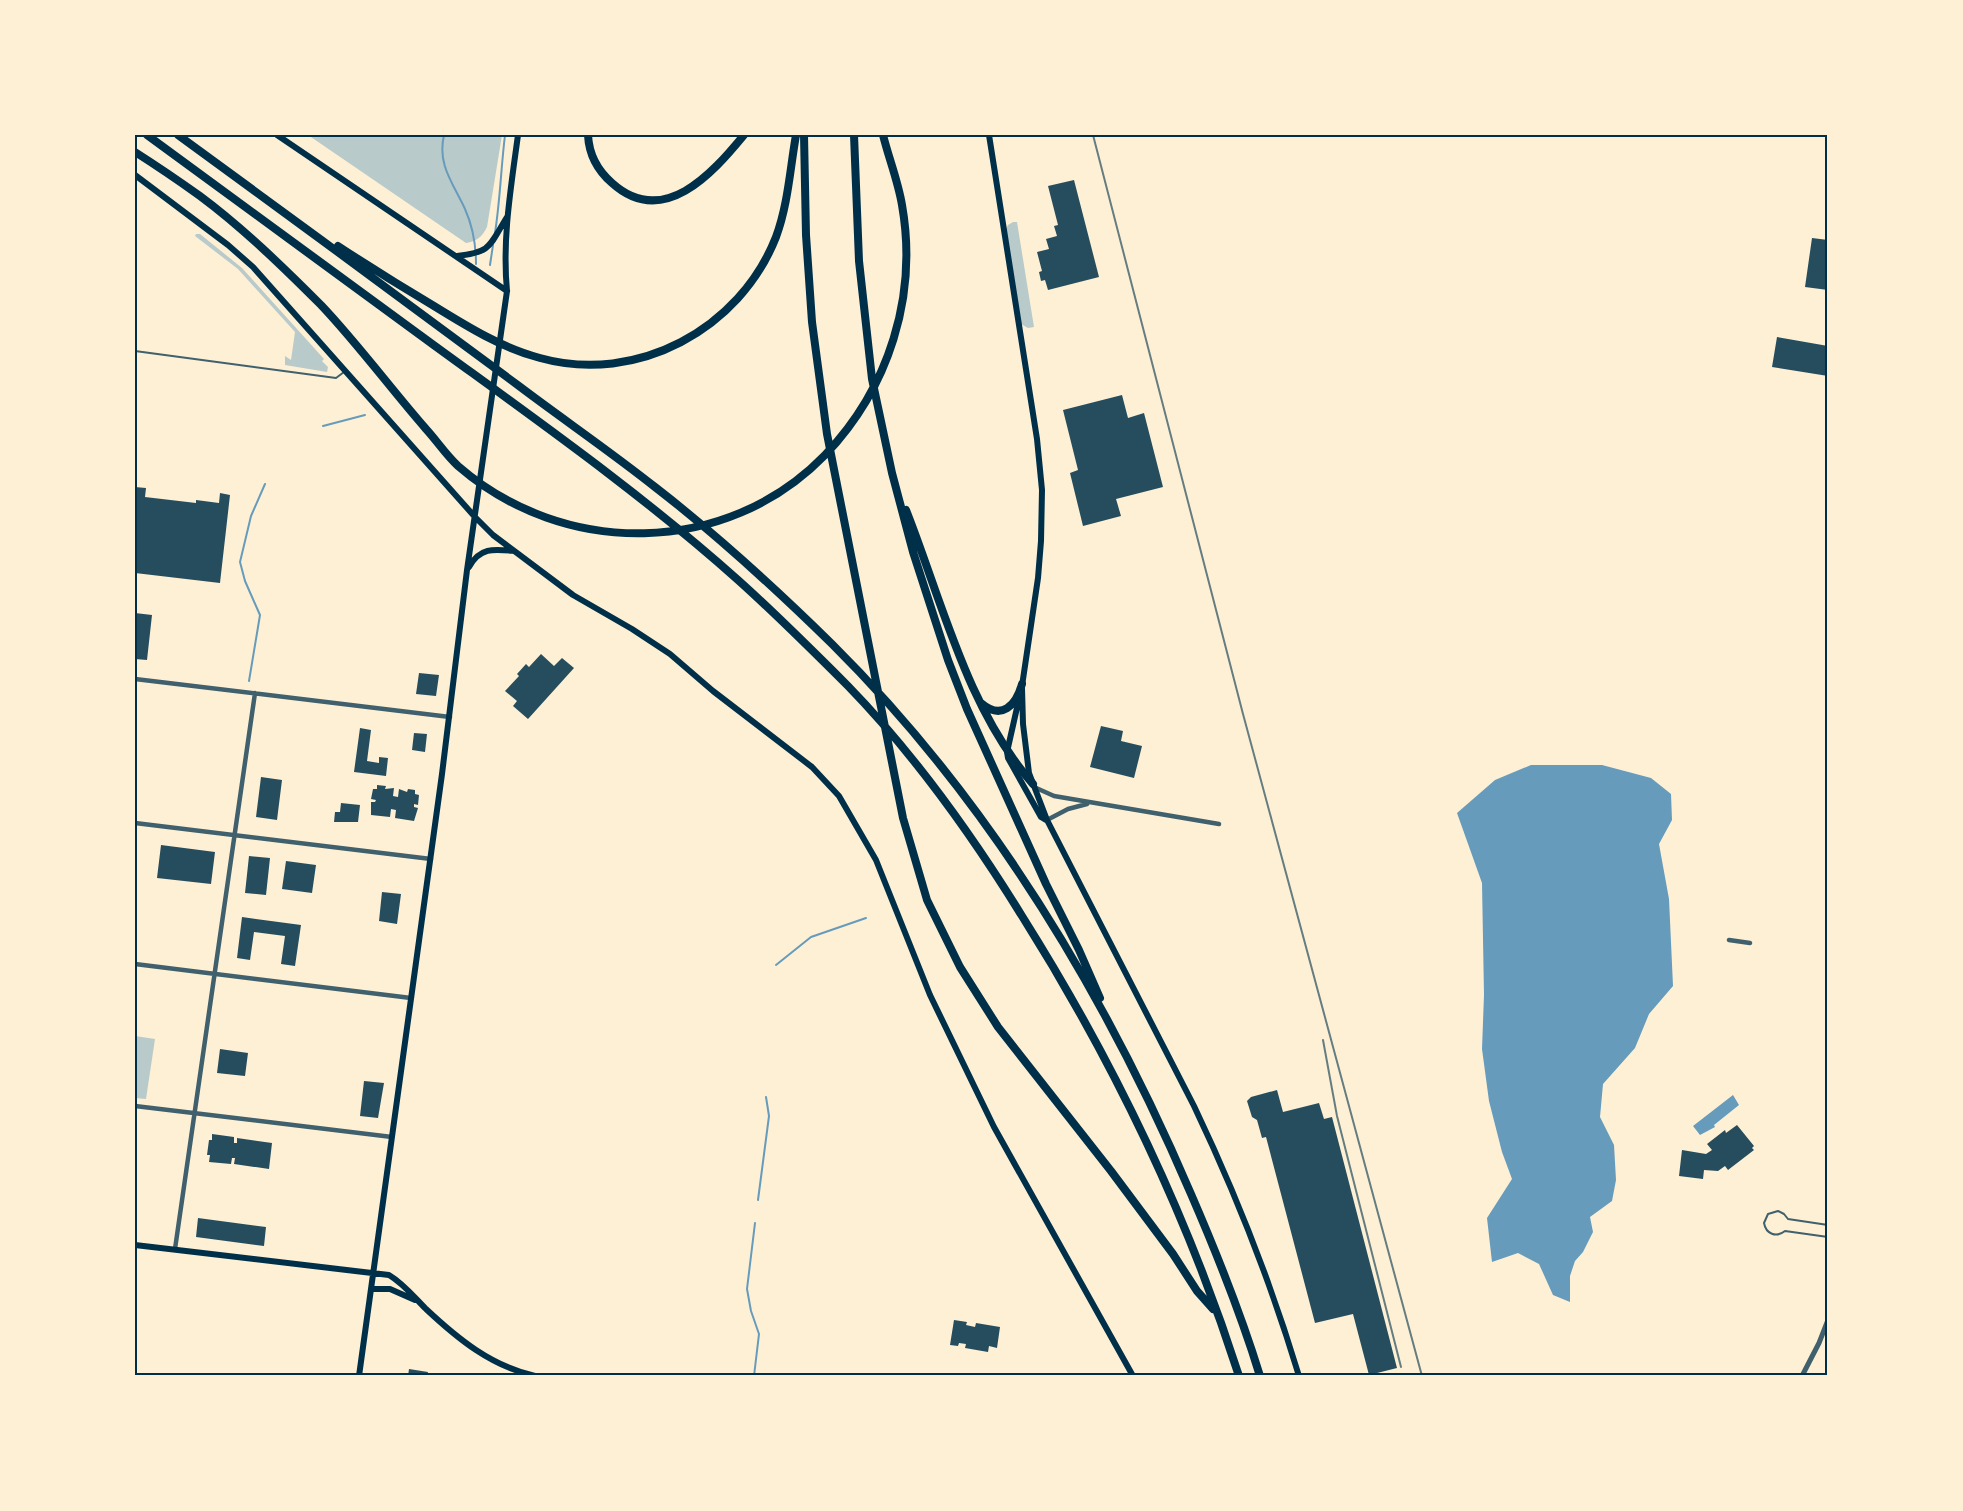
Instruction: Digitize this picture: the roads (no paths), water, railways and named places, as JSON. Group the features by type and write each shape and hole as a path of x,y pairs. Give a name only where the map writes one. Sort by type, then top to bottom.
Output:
{"highway":[{"path":"147,135 468,369 701,548 773,612 850,688 919,768 953,812 1064,983 1107,1059 1140,1124 1179,1212 1239,1376"},
{"path":"178,135 608,451 694,518 833,645 867,680 975,811 1070,956 1119,1042"},
{"path":"588,135 594,162 609,181 628,195 661,200 673,198 694,187 744,135"},
{"path":"273,204 468,327 495,341 541,359 586,365 613,364 642,358 677,345 712,324 739,299 759,271 782,220 796,135"},
{"path":"804,135 805,202 812,310 827,434 903,818 927,900 960,967 998,1027 1173,1254 1197,1291 1218,1314"},
{"path":"855,135 856,213 864,318 872,379 892,473 932,610 967,709 1046,884 1079,950 1119,1042 1167,1138 1216,1253 1260,1376"},
{"path":"135,152 201,197 269,254 324,308 457,464 494,493 522,509 562,523 611,533 654,533 695,527 764,501 809,469 844,434 866,402 894,341 902,310 906,240 903,207 883,135"},
{"path":"261,218 285,241"},
{"path":"892,473 946,621 981,703 1007,752 1033,784"},
{"path":"981,703 995,710 1006,709 1014,704 1022,684"}],"main road":[{"path":"277,135 507,291"},
{"path":"359,1376 431,859 467,570 507,291 504,263 507,216 518,135"},
{"path":"989,135 1037,438 1042,490 1038,578 1022,684 1007,752 1012,768 1041,817 1047,820"},
{"path":"135,175 241,255 493,535 573,595 659,646 790,749 830,785 852,816 880,868 930,995 994,1127 1133,1376"},
{"path":"457,256 478,254 487,249 507,216"},
{"path":"467,570 477,555 487,550 517,551"},
{"path":"1022,684 1024,740 1033,784 1047,820 1217,1153 1271,1289 1299,1376"},
{"path":"135,1245 389,1275 401,1282 418,1302 473,1350 521,1374 535,1376"},
{"path":"371,1288 390,1289 418,1302"}],"street":[{"path":"135,679 450,717"},
{"path":"175,1250 255,693"},
{"path":"1033,784 1046,794 1219,824"},
{"path":"1047,820 1074,807 1096,804"},
{"path":"135,823 431,859"},
{"path":"1729,940 1750,943"},
{"path":"135,964 411,998"},
{"path":"135,1106 392,1137"},
{"path":"1802,1376 1828,1320"}],"lane":[{"path":"135,351 336,378 345,372"},
{"path":"1828,1225 1788,1219 1778,1211 1768,1214 1764,1222 1767,1231 1773,1235 1785,1232 1828,1237"}],"water":[{"path":"1531,765 1602,765 1651,778 1671,794 1672,820 1659,844 1669,899 1673,986 1649,1014 1635,1048 1603,1084 1600,1117 1614,1145 1616,1180 1612,1201 1590,1217 1593,1232 1583,1252 1575,1261 1570,1276 1570,1302 1553,1295 1539,1264 1518,1253 1492,1262 1487,1218 1512,1179 1502,1152 1489,1101 1482,1049 1484,995 1482,883 1457,813 1495,780"},
{"path":"1733,1095 1739,1105 1714,1125 1715,1127 1700,1135 1693,1126"}],"waterway":[{"path":"444,135 442,146 444,165 470,223 475,243 476,264"},
{"path":"495,233 505,135"},
{"path":"490,265 493,245"},
{"path":"323,426 365,415"},
{"path":"249,681 260,615 245,581 240,562 251,516 265,484"},
{"path":"776,965 811,937 866,918"},
{"path":"758,1200 769,1116 766,1097"},
{"path":"754,1376 759,1334 751,1311 747,1289 755,1223"}],"railway":[{"path":"1093,135 1243,714 1422,1376"},
{"path":"1323,1040 1337,1116 1401,1367"}]}
